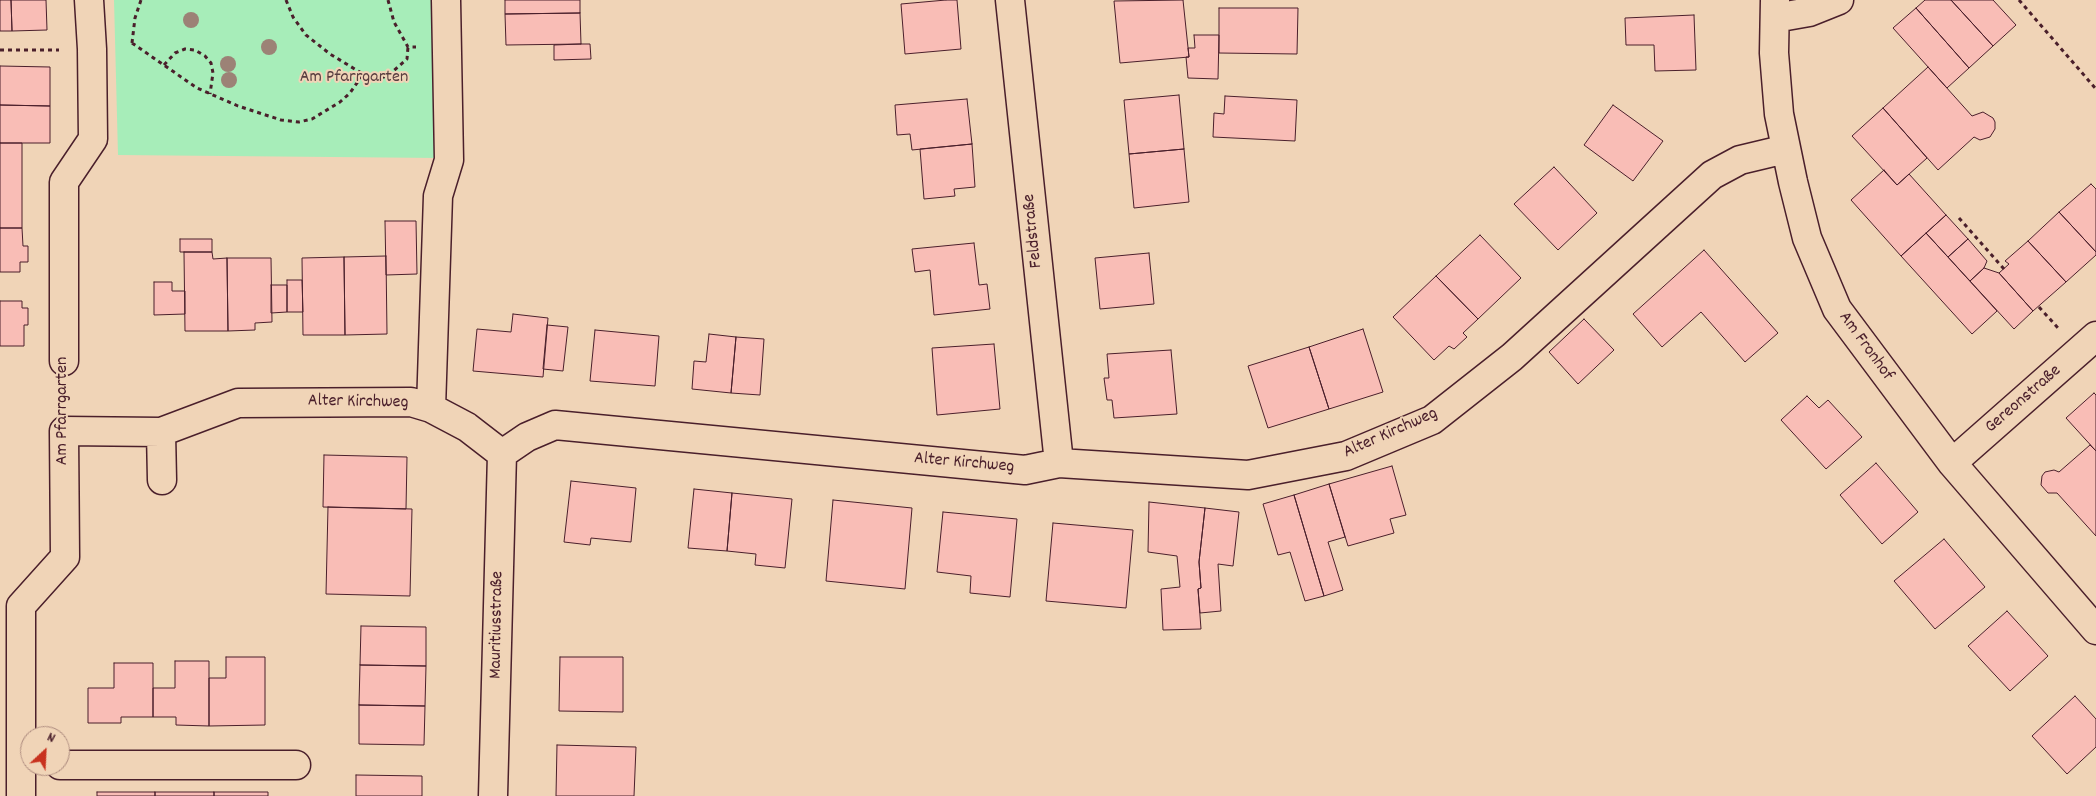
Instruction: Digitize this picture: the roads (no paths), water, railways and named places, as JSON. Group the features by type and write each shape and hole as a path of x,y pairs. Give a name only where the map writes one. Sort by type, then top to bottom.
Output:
{"street":[{"name":"Am Pfarrgarten","path":"64,361 64,182 93,139 92,50 89,0"},
{"path":"431,408 438,196 449,160 446,0"},
{"name":"Feldstraße","path":"1010,0 1059,463"},
{"path":"1775,9 1809,12 1838,0"},
{"name":"Am Fronhof","path":"1775,9 1774,53 1779,114 1786,149 1807,238 1837,309 1952,463 2096,630"},
{"name":"Alter Kirchweg","path":"64,431 162,432 238,403 411,402 431,408 467,427 502,454 527,437 555,425 1025,470 1059,463 1248,475 1346,456 1432,420 1512,357 1712,175 1740,160 1786,149"},
{"name":"Gereonstraße","path":"1952,463 2096,336"},
{"name":"Am Pfarrgarten","path":"25,726 21,606 66,557 64,431"},
{"path":"162,432 162,480"},
{"name":"Mauritiusstraße","path":"494,796 502,454"},
{"path":"70,764 296,765"},
{"name":"Am Pfarrgarten","path":"21,796 24,776"}]}
